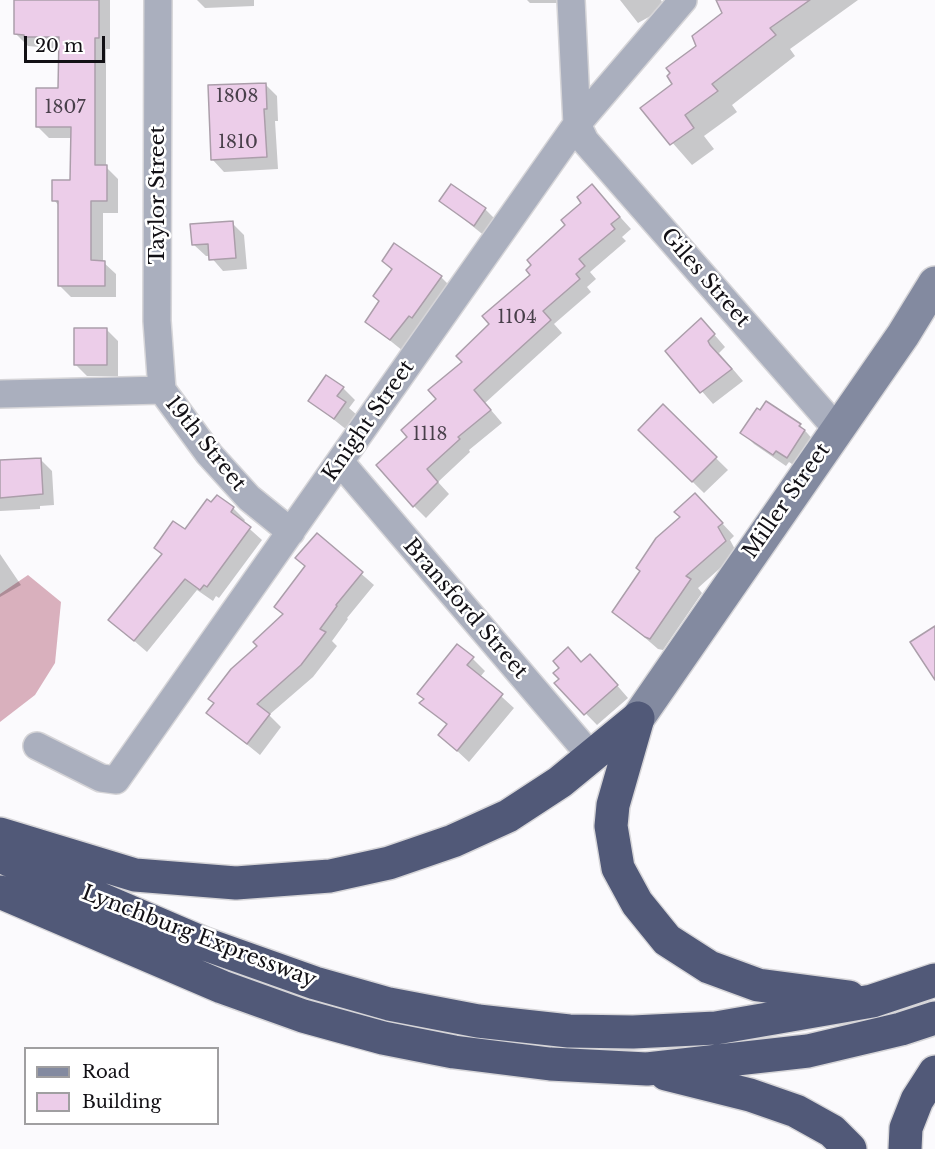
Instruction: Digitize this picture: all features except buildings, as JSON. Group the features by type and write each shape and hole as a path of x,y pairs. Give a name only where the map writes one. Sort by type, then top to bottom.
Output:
{"highway":[{"path":"0,834 135,875 236,883 330,876 389,863 453,841 508,816 560,782 590,755 638,718"},
{"path":"638,718 614,805 611,826 618,868 637,903 667,940 709,967 758,984 872,1000"},
{"name":"Lynchburg Expressway","path":"0,856 205,944 315,983 389,1004 478,1021 569,1031 716,1028 872,1000 935,980"},
{"name":"Lynchburg Expressway","path":"0,892 222,987 303,1016 372,1035 454,1052 550,1064 647,1069 808,1051 902,1029 935,1018"},
{"path":"647,1069 750,1095 796,1110 832,1131 850,1149"},
{"path":"905,1149 906,1128 917,1100 935,1072"}],"main road":[{"name":"Miller Street","path":"638,718 903,335 935,283"}],"street":[{"name":"Taylor Street","path":"158,0 157,321 162,390"},
{"path":"571,0 577,124"},
{"name":"Knight Street","path":"38,746 101,778 116,780 341,463 577,124 682,0"},
{"name":"Giles Street","path":"577,124 585,141 837,429"},
{"name":"19th Street","path":"0,394 162,390 209,454 241,489 291,532"},
{"name":"Bransford Street","path":"341,463 590,755"}],"shaded area":[{"path":"28,575 61,602 55,663 35,695 0,722 0,594"}]}
